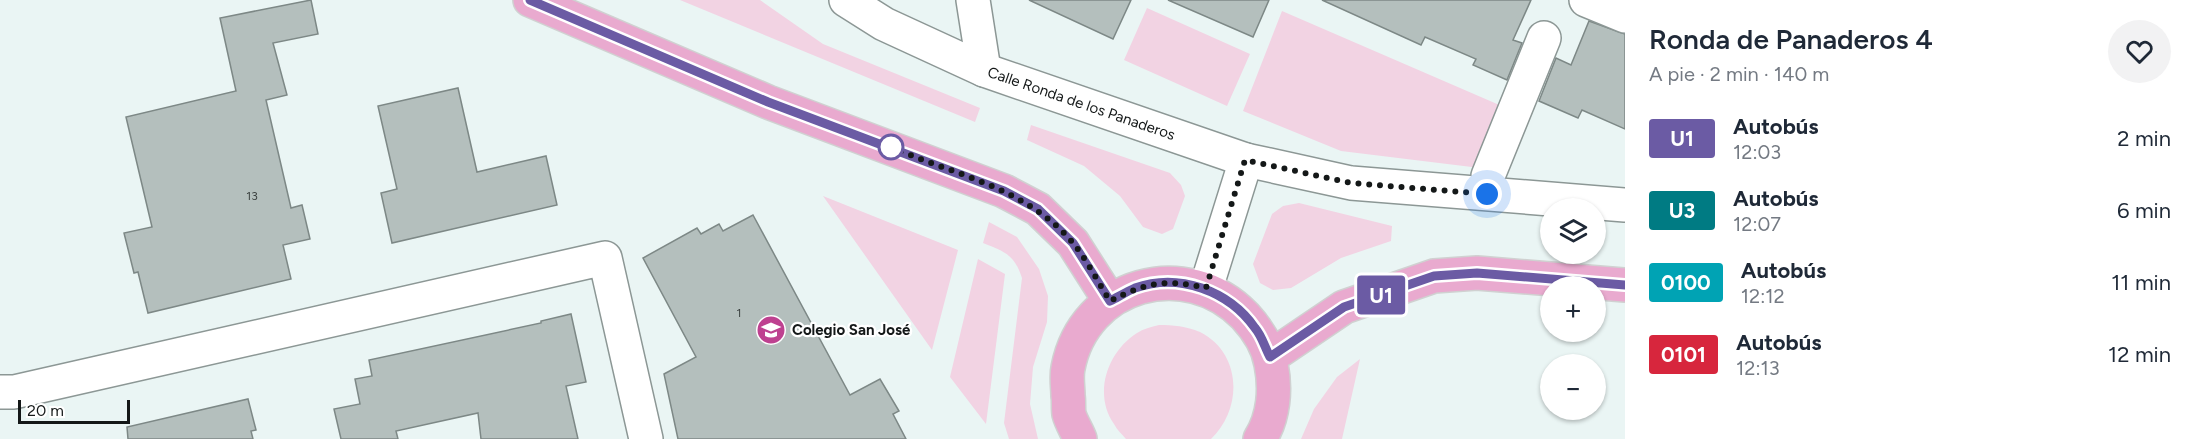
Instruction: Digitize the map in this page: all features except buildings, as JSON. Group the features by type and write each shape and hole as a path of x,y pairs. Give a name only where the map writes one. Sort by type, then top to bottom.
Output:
{"main road":[{"path":"530,0 768,102 1004,191 1038,209 1073,243 1110,301"},
{"path":"1270,357 1344,307 1434,276 1477,273 1625,285"},
{"path":"1080,439 1069,415 1067,369 1077,339 1091,318 1110,301 1135,288 1158,283 1179,282 1206,288 1232,303 1256,328 1270,357 1275,383 1272,410 1260,439"}],"street":[{"path":"846,0 884,24 984,70"},
{"name":"Calle Ronda de los Panaderos","path":"973,0 984,70 1245,160 1351,183 1625,205"},
{"path":"1586,0 1625,16"},
{"path":"1488,176 1544,38"},
{"path":"1206,288 1245,160"},
{"path":"0,392 14,392 605,258 646,439"}],"shaded area":[{"path":"680,0 760,0 823,44 980,108 975,122"},
{"path":"1147,8 1250,54 1227,106 1124,60"},
{"path":"1282,11 1504,107 1480,168 1341,151 1243,111"},
{"path":"1031,125 1170,173 1181,185 1185,196 1173,229 1162,234 1143,227 1120,196 1084,166 1027,140"},
{"path":"823,196 958,250 932,350"},
{"path":"1299,203 1392,226 1391,241 1341,258 1291,288 1273,290 1260,283 1253,264 1272,214 1283,206"},
{"path":"989,222 1017,237 1039,269 1048,296 1047,322 1033,367 1030,404 1038,439 1009,439 1004,423 1022,278 1016,264 1008,255 983,243"},
{"path":"978,259 1005,274 986,424 950,377"},
{"path":"1159,325 1180,326 1200,332 1214,341 1224,353 1230,367 1233,397 1229,413 1211,439 1126,439 1108,412 1104,387 1111,362 1118,351 1137,333"},
{"path":"1360,359 1342,439 1301,439 1314,409 1337,377"}],"bus line":[{"name":"U1","path":"530,0 768,102 1004,191 1038,209 1073,243 1110,301 1135,288 1158,283 1179,282 1206,288 1232,303 1256,328 1270,357 1344,307 1434,276 1477,273 1625,285"}],"place":[{"name":"Colegio San José","path":"771,330"}],"route":[{"path":"891,147 986,183 1038,209 1073,243 1110,301 1135,288 1158,283 1179,282 1206,288 1245,160 1351,183 1487,194"}]}
